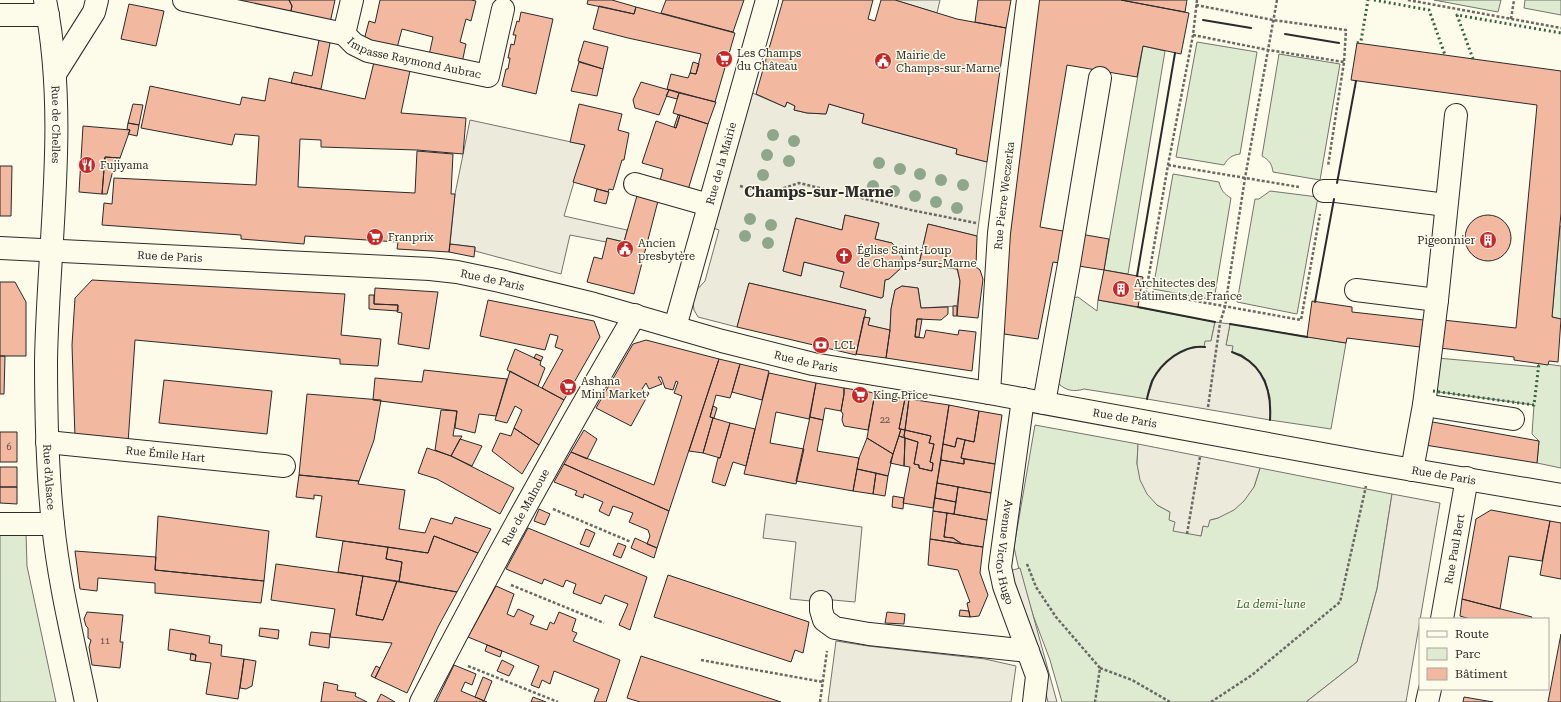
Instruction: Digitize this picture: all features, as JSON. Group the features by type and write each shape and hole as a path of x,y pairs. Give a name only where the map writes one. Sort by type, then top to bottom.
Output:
{"main road":[{"path":"55,74 94,12 97,0"},
{"name":"Impasse Raymond Aubrac","path":"184,0 207,2 306,22 344,34 354,44 368,51 488,76 503,9"},
{"path":"344,34 352,0"},
{"name":"Rue de la Mairie","path":"675,327 767,0"},
{"name":"Rue Pierre Weczerka","path":"989,393 999,228 1028,0"},
{"path":"0,15 47,7"},
{"name":"Rue de Chelles","path":"47,7 55,74 55,172 52,249"},
{"path":"1044,403 1100,78"},
{"path":"1412,470 1424,405 1437,300 1456,115"},
{"path":"635,184 709,205"},
{"path":"1324,191 1336,191 1446,205"},
{"name":"Rue de Paris","path":"0,248 52,249 430,269 457,272 586,302 722,341 813,364 989,393 1372,463 1561,495"},
{"name":"Rue d'Alsace","path":"52,249 46,362 47,442 52,524 68,620 86,702"},
{"path":"1356,290 1437,300"},
{"name":"Rue de Malnoue","path":"422,702 488,576 635,316"},
{"name":"Avenue Victor Hugo","path":"1023,399 1000,567 1004,586 1037,676 1034,702"},
{"path":"1424,405 1512,420"},
{"name":"Rue Émile Hart","path":"47,442 284,466"},
{"name":"Rue Paul Bert","path":"1442,618 1467,478"},
{"path":"0,524 52,524"},
{"path":"822,602 821,610 824,620 835,628 869,634 1028,651"},
{"path":"1427,702 1430,690"}],"path":[{"path":"1197,0 1193,35 1146,292 1225,307"},
{"path":"1207,414 1220,323 1225,307 1276,0"},
{"path":"1408,0 1561,28"},
{"path":"1511,19 1514,0"},
{"path":"1196,5 1273,20 1346,30"},
{"path":"1193,35 1268,50 1344,62"},
{"path":"1168,166 1324,191"},
{"path":"716,180 769,193 799,183 911,210 999,228"},
{"path":"1211,702 1252,675 1340,602 1372,463"},
{"path":"531,499 631,542"},
{"path":"1025,561 1036,587 1056,617 1100,668 1132,680 1170,702"},
{"path":"488,576 604,623"},
{"path":"820,702 831,626"},
{"path":"446,655 456,661 558,702"},
{"path":"701,660 823,682"},
{"path":"1095,702 1100,668"}],"green space":[{"path":"1434,0 1501,0 1498,12"},
{"path":"1525,0 1561,0 1561,15 1524,8"},
{"path":"1197,42 1257,52 1240,154 1230,157 1224,165 1176,157"},
{"path":"1143,46 1165,51 1128,274 1104,270"},
{"path":"1279,54 1340,64 1320,180 1273,172 1270,162 1262,156"},
{"path":"1173,174 1219,182 1223,192 1231,198 1214,300 1153,289"},
{"path":"1270,191 1318,197 1297,314 1237,302 1255,199 1259,199"},
{"path":"1561,226 1561,319 1552,317"},
{"path":"1078,297 1097,311 1098,300 1215,322 1211,341 1205,347 1181,352 1172,357 1151,383 1147,399 1084,389 1073,391 1061,386 1058,383 1072,298"},
{"path":"1230,324 1346,343 1331,429 1270,420 1265,380 1254,365 1242,355 1232,352 1226,345"},
{"path":"1437,358 1538,367 1539,363 1561,366 1561,468 1537,463 1539,441 1532,434 1534,405 1432,391"},
{"name":"La demi-lune","path":"1035,425 1138,444 1137,464 1157,505 1170,512 1175,521 1201,536 1203,526 1210,520 1218,518 1254,487 1260,468 1392,494 1377,589 1357,662 1306,702 1062,702 1050,660 1033,615 1019,570 1014,547"},
{"path":"0,532 26,532 27,566 56,702 0,702"}],"shaded area":[{"path":"895,0 940,0 937,13"},
{"path":"750,92 785,107 787,102 795,106 794,110 807,113 826,114 829,104 864,114 862,123 957,149 956,154 987,162 977,236 928,224 919,264 957,269 960,281 957,306 921,308 918,288 902,286 895,290 891,309 890,330 868,325 870,318 864,317 866,310 749,283 737,327 698,317 694,310 693,303 695,292 705,281 719,230 713,228","holes":["845,215 879,223 875,239 892,243 900,252 903,260 902,267 889,279 885,280 883,297 881,298 841,287 844,272 804,262 801,276 783,271 796,218 842,230"]},
{"path":"470,120 585,145 564,216 627,230 624,242 607,238 606,242 570,235 561,274 475,251 475,247 450,244 455,194"},
{"path":"1215,322 1230,324 1226,345 1233,346 1232,352 1242,355 1254,365 1265,380 1270,397 1270,420 1147,399 1154,378 1160,369 1172,357 1189,349 1204,347 1205,341 1211,341"},
{"path":"1138,444 1260,468 1254,487 1244,501 1234,510 1218,518 1210,520 1208,527 1203,526 1201,536 1173,531 1175,522 1169,520 1170,512 1157,505 1147,494 1140,480 1137,464"},
{"path":"1392,494 1440,503 1420,618 1419,618 1419,626 1406,702 1306,702 1357,662 1377,589"},
{"path":"766,514 862,527 855,602 822,599 821,602 790,599 796,542 763,538"},
{"path":"1020,568 1057,702 1048,702 1037,657 1006,572"},
{"path":"836,641 985,659 1016,666 1011,702 828,702"}],"building":[{"path":"234,0 289,0 292,6 290,15"},
{"path":"289,0 335,0 330,23 290,15 292,6"},
{"path":"380,0 476,1 471,21 466,19 460,42 466,44 462,63 429,55 433,37 402,29 397,48 364,40 369,21 375,23"},
{"path":"588,0 612,0 636,7 634,14 587,4"},
{"path":"666,0 744,0 733,32 661,13"},
{"name":"Mairie de Champs-sur-Marne","path":"783,0 873,0 868,19 875,21 881,0 895,0 957,19 1006,28 987,162 956,154 957,149 862,123 864,114 829,104 826,114 807,113 794,110 795,106 787,102 785,107 756,94"},
{"path":"978,0 1011,0 1006,28 975,22"},
{"path":"1037,0 1121,0 1189,13 1181,54 1143,46 1137,77 1067,65 1040,227 1109,239 1104,270 1053,262 1038,339 1004,334 1006,256"},
{"path":"1121,0 1187,0 1185,12"},
{"path":"129,4 164,11 156,46 121,39"},
{"path":"599,6 634,14 636,7 735,33 715,102 667,89 671,74 688,78 690,73 696,74 701,54 593,29"},
{"path":"521,12 553,19 536,94 502,86 506,69 508,69 510,58 508,58 511,44 514,45 516,35 513,35 517,21 519,22"},
{"path":"320,35 331,38 321,89 291,83 294,72 312,76"},
{"path":"584,41 608,47 603,69 578,61"},
{"path":"1357,43 1561,71 1561,213 1552,317 1561,319 1558,362 1549,361 1548,365 1514,360 1514,357 1440,348 1443,320 1516,328 1537,105 1351,80"},
{"path":"375,58 411,66 401,113 466,118 463,154 417,150 321,147 321,140 300,139 298,187 415,193 417,151 453,154 451,194 455,194 449,252 397,249 398,242 305,236 304,244 241,239 241,235 102,225 104,203 112,204 114,178 256,185 259,136 235,134 232,145 141,128 150,86 240,105 242,97 265,101 269,78 365,99"},
{"path":"579,62 603,69 597,96 571,91"},
{"path":"693,62 699,64 696,74 690,73"},
{"path":"641,82 669,90 659,115 635,108 633,100"},
{"path":"669,90 679,93 677,99 666,96"},
{"path":"679,93 716,102 708,124 673,113"},
{"path":"133,104 143,105 139,125 128,123"},
{"path":"579,104 622,114 618,130 629,133 624,160 622,160 613,190 609,189 608,192 573,182 585,145 570,142"},
{"path":"678,115 680,115 676,128 674,127"},
{"path":"680,115 708,124 688,190 660,181 663,169 642,163 656,121 676,128"},
{"path":"128,123 139,125 137,136 128,134 130,130 127,129"},
{"path":"83,126 130,130 120,158 105,157 102,194 79,192"},
{"path":"105,157 120,158 112,174 107,194 102,194"},
{"path":"0,166 12,166 11,216 0,216"},
{"path":"597,189 609,192 606,204 594,201"},
{"name":"Ancien presbytère","path":"638,192 659,197 634,294 587,282 594,257 602,259 607,238 624,242"},
{"name":"Église Saint-Loup de Champs-sur-Marne","path":"845,215 879,223 875,239 892,243 900,252 903,260 902,267 889,279 885,280 883,297 881,298 840,287 844,272 804,262 801,276 783,271 796,218 842,230"},
{"name":"Pigeonnier","path":"1493,215 1505,221 1510,229 1510,247 1505,255 1497,260 1483,261 1471,255 1466,247 1465,233 1471,221 1479,216"},
{"path":"928,224 977,236 976,267 957,267 957,269 919,264"},
{"path":"450,244 475,247 474,257 449,252"},
{"path":"957,267 976,267 980,270 983,279 978,318 957,316 960,281"},
{"name":"Architectes des Bâtiments de France","path":"1104,270 1143,277 1138,307 1098,300"},
{"path":"92,280 345,294 341,335 381,339 378,366 340,364 340,359 135,340 128,443 75,438 72,345 75,298"},
{"path":"0,282 15,282 26,302 26,356 0,356"},
{"path":"749,283 866,310 856,355 737,327"},
{"path":"902,286 918,288 921,308 948,307 948,314 941,320 917,319 915,337 924,338 926,330 958,335 959,330 976,332 972,371 886,358 891,309 895,290"},
{"path":"375,288 438,292 429,349 398,344 402,313 397,312 398,305 374,304"},
{"path":"369,295 374,295 374,304 398,305 398,311 369,309"},
{"path":"488,300 594,321 600,337 564,400 542,388 563,350 555,347 558,336 550,334 545,350 480,336"},
{"path":"1312,301 1352,307 1352,312 1424,320 1420,347 1347,338 1346,343 1307,337"},
{"path":"953,306 957,306 957,316 953,316"},
{"path":"864,317 870,318 868,325 890,330 886,358 856,354"},
{"path":"917,319 922,319 919,337 915,337"},
{"path":"646,340 719,359 669,511 564,464 571,452 654,485 682,396 674,393 678,382 676,381 673,390 665,388 661,377 658,377 662,384 649,389 646,383 642,389 649,393 631,426 596,408 633,344"},
{"path":"515,349 541,361 540,365 545,368 538,386 507,370"},
{"path":"536,354 543,357 541,361 534,358"},
{"path":"0,356 5,356 4,394 0,394"},
{"path":"719,359 740,364 732,392 730,398 716,395 710,417 713,418 703,453 689,451"},
{"path":"740,364 769,371 762,400 732,392"},
{"path":"424,370 507,379 496,416 479,414 475,433 455,428 457,411 373,400 375,378 422,382"},
{"path":"510,371 564,400 539,445 514,428 522,410 515,406 507,423 495,420"},
{"path":"769,373 816,383 809,419 776,412 770,443 804,449 796,484 744,474"},
{"path":"164,380 272,391 267,434 159,423"},
{"path":"816,383 844,388 841,411 825,408 823,420 810,417"},
{"path":"844,388 875,393 868,430 844,426 842,420 843,414 841,411"},
{"path":"875,393 905,399 899,429 901,429 893,454 867,438"},
{"path":"307,394 381,400 374,440 359,481 299,475"},
{"path":"905,398 909,399 905,430 899,429"},
{"path":"909,399 949,405 933,508 903,503 910,467 904,466 905,438 918,442 914,464 919,465 919,468 932,471 933,463 930,462 934,444 929,443 931,436 905,430"},
{"path":"949,405 979,411 974,442 957,438 955,447 943,444"},
{"path":"713,406 717,408 714,418 710,417"},
{"path":"441,410 457,411 453,436 462,436 451,456 435,450"},
{"path":"979,411 1002,415 995,464 961,458 965,440 974,442"},
{"path":"810,417 823,420 817,451 859,458 853,491 796,481"},
{"path":"713,418 730,423 720,458 703,453"},
{"path":"1427,421 1539,441 1537,463 1425,445"},
{"path":"730,423 755,429 746,466 733,462 725,486 712,482 718,458 720,458"},
{"path":"514,428 539,445 522,474 492,451 500,433 511,436"},
{"path":"901,429 905,430 905,438 899,436"},
{"path":"584,430 597,439 587,459 571,452"},
{"path":"905,430 931,436 929,443 934,444 930,462 933,463 932,471 919,468 919,465 914,464 918,442 905,438"},
{"path":"0,432 17,432 17,462 0,462"},
{"path":"899,436 905,438 904,466 890,463"},
{"path":"867,438 893,454 888,476 857,469 859,458"},
{"path":"957,438 965,440 961,458 964,459 964,464 941,460 943,444 955,447"},
{"path":"460,439 482,446 472,466 451,456"},
{"path":"427,448 451,456 514,488 500,514 437,479 418,473"},
{"path":"964,459 995,464 991,493 937,483 941,460 964,464"},
{"path":"564,464 669,511 657,548 647,544 650,536 648,530 629,522 633,513 613,506 609,516 599,511 603,502 584,494 583,498 575,495 577,491 554,482"},
{"path":"0,467 17,467 17,487 0,487"},
{"path":"857,469 876,473 873,494 853,491"},
{"path":"876,473 888,476 885,496 873,494"},
{"path":"299,475 359,481 358,484 405,490 399,529 425,533 431,518 452,524 455,517 491,529 478,553 434,536 428,553 316,537 322,496 314,495 314,499 296,497"},
{"path":"937,483 958,487 956,502 935,498"},
{"path":"0,487 17,487 17,504 0,503"},
{"path":"958,487 991,493 987,520 954,514"},
{"path":"893,496 904,498 903,509 892,507"},
{"path":"935,498 956,502 954,514 933,511"},
{"path":"539,509 550,514 545,525 534,521"},
{"path":"1491,510 1550,521 1542,561 1509,556 1500,609 1462,599 1476,519"},
{"path":"933,511 947,513 944,537 953,538 962,544 930,539"},
{"path":"947,513 987,520 983,547 962,544 953,538 944,537"},
{"path":"158,516 269,531 264,581 155,570"},
{"path":"1550,521 1561,523 1561,579 1540,575"},
{"path":"528,528 647,577 630,630 619,625 628,604 605,595 601,604 573,593 576,584 566,580 563,587 544,579 542,584 506,569"},
{"path":"586,529 595,533 589,547 580,544"},
{"path":"434,536 478,553 457,592 399,582 402,562 386,559 388,547 428,553"},
{"path":"635,538 657,548 654,558 631,548"},
{"path":"930,539 983,547 980,573 988,595 979,616 970,617 967,603 970,602 958,570 928,565"},
{"path":"343,541 388,547 386,559 402,562 399,582 338,572"},
{"path":"618,543 626,546 621,558 613,555"},
{"path":"75,551 156,557 155,570 264,581 261,603 155,593 155,583 98,578 97,591 80,589"},
{"path":"276,564 363,576 356,615 383,620 397,581 457,592 438,627 407,693 375,678 392,643 330,637 335,609 271,600"},
{"path":"668,575 809,622 803,653 795,650 791,662 654,617"},
{"path":"363,576 397,581 383,620 356,615"},
{"path":"496,586 514,594 507,614 514,617 518,609 534,616 530,624 547,630 550,622 554,624 559,612 576,619 572,631 577,633 573,641 620,660 606,702 594,702 599,689 554,671 550,684 542,680 539,688 531,685 539,666 468,637"},
{"path":"1462,599 1532,617 1467,618 1460,616"},
{"path":"960,610 969,611 970,617 959,616"},
{"path":"87,612 123,615 120,642 123,642 120,668 92,665 89,647 91,640 88,638 88,628 84,619"},
{"path":"887,612 905,614 904,624 885,623"},
{"path":"260,628 279,630 278,639 259,636"},
{"path":"170,629 210,636 209,643 222,645 221,656 244,659 238,699 206,694 211,663 195,661 196,655 168,650"},
{"path":"311,632 330,634 329,648 309,645"},
{"path":"1561,634 1561,702 1548,702"},
{"path":"487,645 502,651 500,657 485,651"},
{"path":"191,653 196,655 195,661 190,660"},
{"path":"641,656 781,702 640,702 627,698"},
{"path":"244,659 256,661 252,686 246,689 240,688"},
{"path":"502,660 514,666 509,676 497,671"},
{"path":"454,665 476,674 472,685 465,682 461,691 487,702 436,702"},
{"path":"376,666 380,668 375,678 371,676"},
{"path":"483,677 492,681 484,701 475,697"},
{"path":"324,682 338,685 337,690 356,693 355,696 367,702 321,702"},
{"path":"381,694 395,702 377,702"},
{"path":"533,697 546,702 531,702"},
{"path":"1464,697 1493,702 1463,702"}],"hedge":[{"path":"1357,43 1361,41 1368,0"},
{"path":"1374,0 1429,10 1445,55"},
{"path":"1473,59 1457,15 1561,33"},
{"path":"1433,391 1534,405 1539,363"}],"wall":[{"path":"1203,20 1251,28"},
{"path":"1285,34 1339,43"},
{"path":"1137,276 1175,53"},
{"path":"1337,183 1356,81"},
{"path":"1315,302 1334,199"},
{"path":"1138,307 1215,322"},
{"path":"1230,324 1307,337"},
{"path":"1147,399 1152,381 1167,362 1181,352 1197,347 1205,347"},
{"path":"1232,352 1251,363 1263,378 1269,398 1270,420"}],"place":[{"name":"Les Champs du Château","path":"724,59"},
{"name":"Mairie de Champs-sur-Marne","path":"883,61"},
{"name":"Fujiyama","path":"87,165"},
{"name":"Franprix","path":"375,237"},
{"name":"Pigeonnier","path":"1488,240"},
{"name":"Ancien presbytère","path":"625,249"},
{"name":"Église Saint-Loup de Champs-sur-Marne","path":"844,256"},
{"name":"Architectes des Bâtiments de France","path":"1121,289"},
{"name":"LCL","path":"821,345"},
{"name":"Ashana Mini Market","path":"568,387"},
{"name":"King Price","path":"860,395"}],"district":[{"name":"Champs-sur-Marne","path":"819,192"}]}
